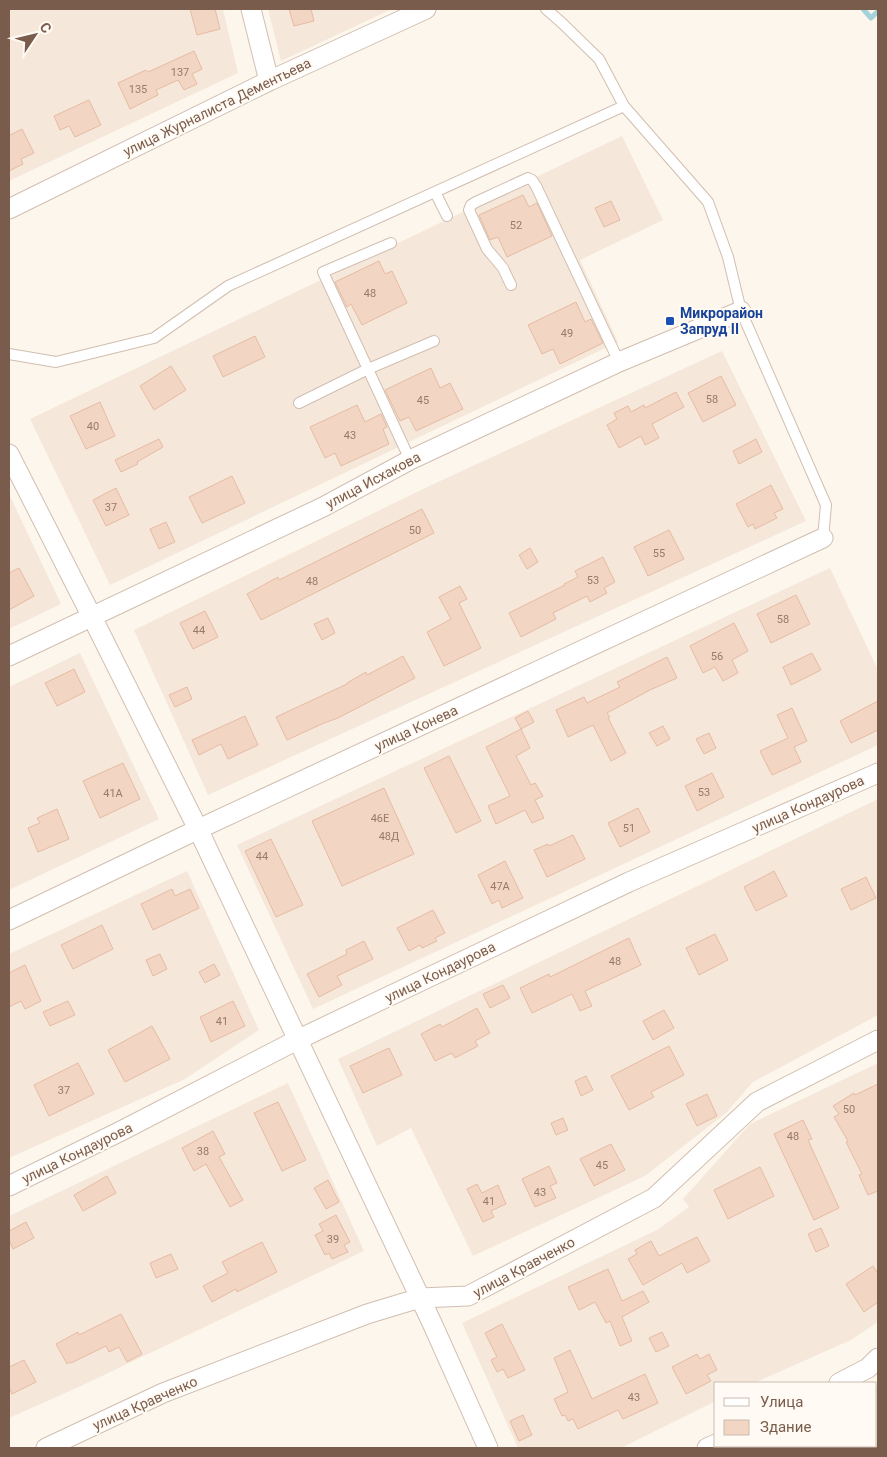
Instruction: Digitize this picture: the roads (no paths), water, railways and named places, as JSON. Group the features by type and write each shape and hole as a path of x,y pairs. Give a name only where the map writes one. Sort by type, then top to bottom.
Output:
{"street":[{"path":"251,9 269,81"},
{"name":"улица Журналиста Дементьева","path":"9,209 269,81 426,9"},
{"name":"улица Исхакова","path":"9,656 323,507 410,460 619,362 741,311"},
{"path":"9,454 198,829 420,1298 488,1448"},
{"name":"улица Конева","path":"9,920 198,829 824,538"},
{"name":"улица Кондаурова","path":"9,1186 121,1132 297,1040 629,882 878,773"},
{"name":"улица Кравченко","path":"46,1448 163,1392 367,1314 420,1298 468,1296 654,1198 757,1102 878,1040"},
{"path":"841,1382 868,1368 878,1358"}],"lane":[{"path":"546,9 599,59 624,106 708,202 728,257 741,311 826,505 824,538"},
{"path":"9,354 56,362 154,338 228,286 624,106"},
{"path":"511,286 503,268 486,249 469,210 471,205 476,202 528,178 536,186 619,362"},
{"path":"435,192 446,216"},
{"path":"391,243 323,272 410,460"},
{"path":"299,403 368,369 434,341"}],"waterway":[{"path":"863,9 871,18 878,11"}],"place":[{"name":"Микрорайон Запруд II","path":"670,321"}]}
